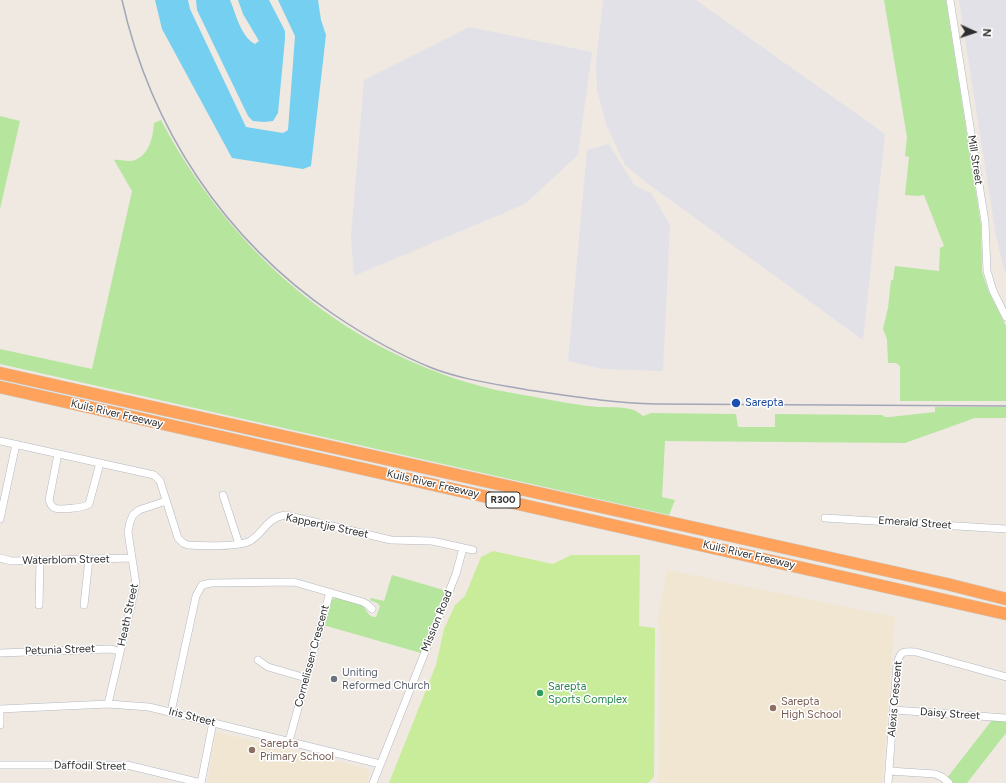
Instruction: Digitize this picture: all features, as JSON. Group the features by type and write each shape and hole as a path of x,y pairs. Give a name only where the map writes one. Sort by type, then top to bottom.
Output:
{"highway":[{"name":"Kuils River Freeway","path":"0,373 947,584 1006,599"},
{"name":"Kuils River Freeway","path":"0,387 1006,614"}],"street":[{"name":"Mill Street","path":"950,0 985,222 987,271 993,291 1006,317"},
{"name":"Kappertjie Street","path":"0,441 154,475 160,481 178,538 183,544 190,546 239,544 252,539 270,521 278,516 285,515 392,540 432,541 473,550"},
{"path":"0,519 16,444"},
{"path":"58,454 49,498 50,505 56,508 84,508 89,504 100,463"},
{"path":"223,495 239,544"},
{"name":"Heath Street","path":"108,704 136,584 128,532 130,522 133,515 139,510 166,501"},
{"name":"Emerald Street","path":"825,518 1006,529"},
{"name":"Mission Road","path":"373,783 456,574 463,548"},
{"name":"Waterblom Street","path":"0,558 11,561 132,558"},
{"path":"84,605 89,559"},
{"path":"39,605 40,560"},
{"name":"Cornelissen Crescent","path":"171,712 196,596 202,585 211,583 294,582 330,592 289,741"},
{"path":"330,592 363,602 372,609"},
{"name":"Petunia Street","path":"0,653 110,648 120,651"},
{"name":"Alexis Crescent","path":"888,783 897,664 898,656 902,652 916,652 1006,677"},
{"path":"258,660 268,667 306,678"},
{"name":"Iris Street","path":"0,709 108,704 140,706 213,722 380,764"},
{"path":"0,709 0,725"},
{"name":"Daisy Street","path":"894,710 1006,718"},
{"path":"201,783 213,722"},
{"name":"Daffodil Street","path":"0,765 127,765 201,783"},
{"path":"889,771 935,774 942,777 949,783"}],"shaded area":[{"path":"603,0 696,0 885,134 863,340 647,183 625,165 606,124 597,90 596,62"},
{"path":"959,0 1006,0 1006,270 1004,270 996,236"},
{"path":"469,27 592,52 578,155 525,204 354,276 351,237 364,80"},
{"path":"609,144 634,185 651,193 670,225 663,371 603,369 568,361 587,150"},
{"name":"Sarepta High School","path":"667,570 895,617 882,783 658,783 660,632 657,624"},
{"name":"Sarepta Primary School","path":"216,732 367,769 369,775 367,783 207,783"}],"green space":[{"path":"884,0 946,0 981,225 982,272 988,290 1006,326 1006,401 900,401 900,366 896,363 888,363 887,339 883,329 888,308 891,280 893,280 895,266 939,271 940,248 944,246 924,195 905,195 909,157 905,156 907,137"},
{"path":"0,116 20,121 0,209"},
{"path":"161,120 189,168 222,213 259,254 299,292 344,324 391,352 442,374 496,390 593,407 630,409 643,416 651,413 736,414 738,427 775,427 775,414 882,415 885,417 890,417 935,412 935,407 1006,407 1006,418 975,418 905,443 665,441 662,497 675,500 669,515 0,364 0,349 92,369 132,191 114,160 130,161 141,156 151,142 154,123"},
{"name":"Sarepta Sports Complex","path":"493,551 553,564 571,555 640,555 639,626 655,628 654,777 648,783 389,783 436,665 444,629 455,605 465,596 481,557"},
{"path":"392,575 447,591 421,653 323,625 331,600 337,597 359,603 364,607 368,614 376,617 380,606 370,600 371,598 384,601"},
{"path":"992,720 1006,721 1006,733 967,783 953,783 947,778"}],"water":[{"path":"155,0 188,0 190,9 246,127 283,133 288,130 295,36 278,0 318,0 321,20 326,35 311,166 303,169 232,158 162,29"},
{"path":"196,0 230,0 243,31 250,41 255,44 259,41 243,14 238,0 269,0 285,31 278,113 273,121 253,121 248,116 197,10"}],"railway":[{"path":"122,0 135,47 152,93 173,136 198,177 226,216 258,251 294,284 333,314 381,344 419,363 456,376 480,381 528,390 623,402 655,404 1006,406"}],"place":[{"name":"Sarepta","path":"736,403"},
{"name":"Uniting Reformed Church","path":"334,679"},
{"name":"Sarepta Sports Complex","path":"540,693"},
{"name":"Sarepta High School","path":"773,708"},
{"name":"Sarepta Primary School","path":"252,750"}]}
